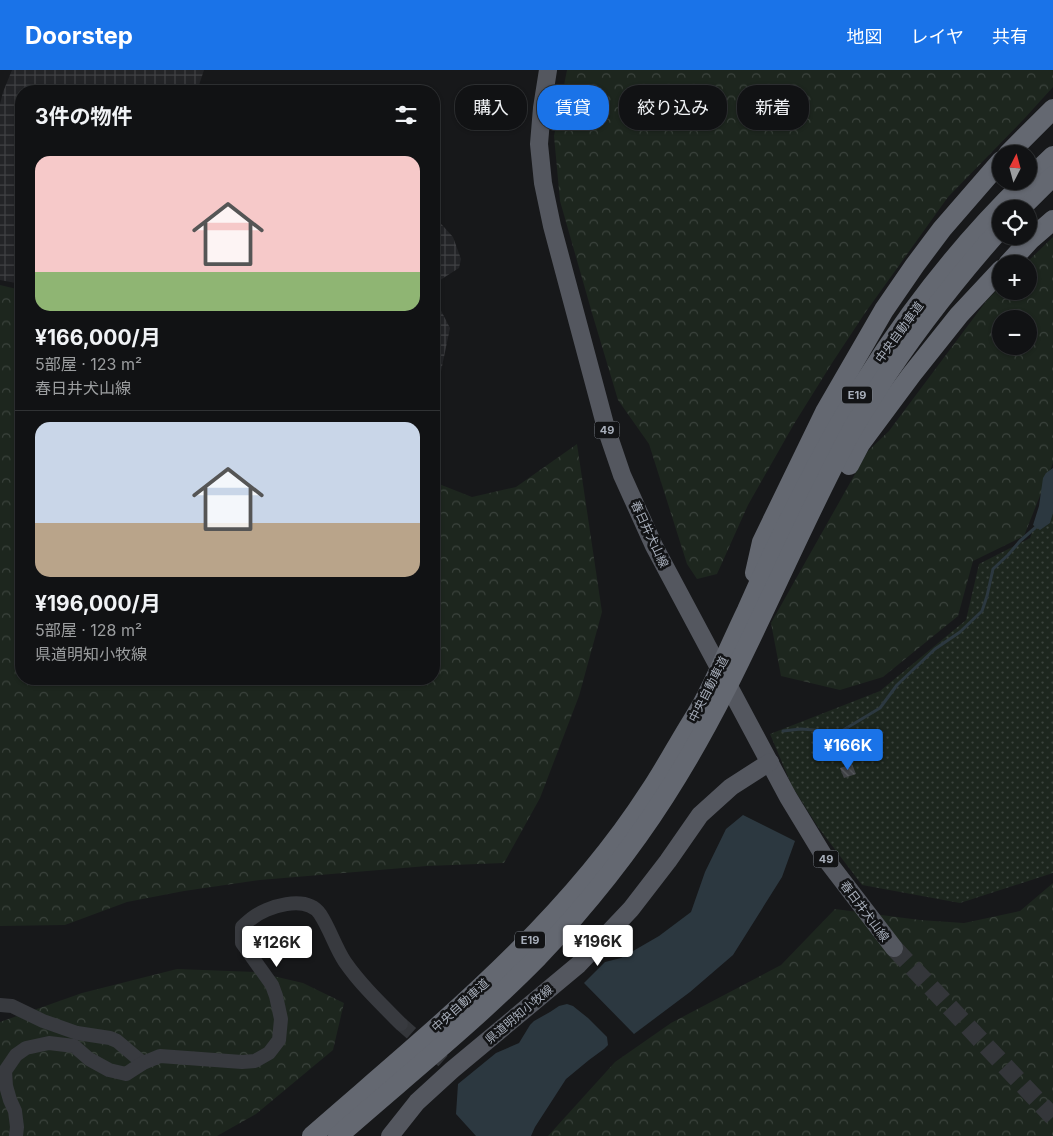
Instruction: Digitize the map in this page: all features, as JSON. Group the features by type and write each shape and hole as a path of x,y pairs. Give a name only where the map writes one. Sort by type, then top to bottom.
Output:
{"highway":[{"path":"1017,145 1053,109"},
{"name":"中央自動車道","path":"1038,170 1053,156"},
{"path":"747,609 762,542 825,412 884,310 915,265 942,229 992,171"},
{"path":"1029,200 1053,176"},
{"name":"中央自動車道","path":"743,643 747,609 820,460 844,416 875,366 913,312 951,263 1017,190"},
{"path":"1016,255 1053,220"},
{"name":"中央自動車道","path":"338,1136 494,1000 538,957 584,907 622,859 666,795 853,428 894,363 930,312 992,238"},
{"path":"743,643 761,639 816,524 860,444 959,315 992,280"},
{"name":"中央自動車道","path":"312,1136 480,988 525,945 604,856 708,710"}],"main road":[{"name":"春日井犬山線","path":"548,70 542,108 540,144 543,183 606,428 622,475 654,546 788,797 825,858 894,948"},
{"name":"県道明知小牧線","path":"390,1136 448,1066 578,964 631,909 668,861 700,814 731,787 770,762"}],"street":[{"path":"16,1136 17,1128 8,1093 5,1071 16,1055 26,1048 49,1043 74,1046 109,1070 126,1074 160,1056 242,1062 255,1061 269,1053 279,1040 281,1019 272,985 242,943 242,927 251,918 269,909 292,902 311,905 320,913 345,961 376,1000 401,1024"},
{"path":"0,1005 12,1006 43,1021 77,1033 110,1038 117,1041 144,1063"}],"shaded area":[{"path":"12,70 204,70 199,85 15,85 15,283 0,280 0,104"},
{"path":"440,223 453,237 461,259 459,268 440,280"},
{"path":"440,309 450,328 440,376"},
{"path":"1053,468 1053,513 1050,523 1040,530 1033,525 1039,506 1043,478"},
{"path":"743,815 795,841 782,877 733,955 690,992 634,1034 584,983 605,962 621,958 659,936 691,912 705,872 726,829"},
{"path":"567,1004 573,1006 588,1018 607,1037 608,1045 566,1079 531,1136 476,1136 456,1114 458,1084 496,1053 519,1043 534,1021 559,1006"}],"green space":[{"path":"567,70 1053,70 1053,87 999,145 992,145 992,152 948,197 865,313 794,424 748,505 717,574 697,579 687,564 649,444 618,400 560,201 554,136 555,130 609,130 609,85 564,85"},
{"path":"1053,237 1053,463 1024,536 973,561 958,616 883,677 840,690 781,676 771,623 868,451 889,431 992,295 992,300 1037,300 1037,255 1034,255"},
{"path":"0,285 15,289 15,685 440,685 440,484 472,497 516,487 577,444 602,612 579,696 540,798 504,863 427,866 260,880 184,891 127,902 65,925 0,926"},
{"path":"1053,474 1053,873 960,903 862,885 818,827 792,786 770,734 880,691 966,620 979,564 1030,538"},
{"path":"1053,883 1053,1136 548,1136 615,1062 671,1023 781,965 835,909 920,920 964,923 1020,911"},
{"path":"177,969 256,972 303,983 344,1003 333,1050 256,1114 217,1136 0,1136 0,1022 82,993"}],"building":[{"path":"852,764 856,774 844,778 840,768"}],"waterway":[{"path":"783,731 801,729 840,732 880,708 897,685 935,649 960,632 982,611 993,569 1036,527"}],"tunnel":[{"path":"894,948 1053,1117"},
{"path":"401,1024 443,1061"}]}
